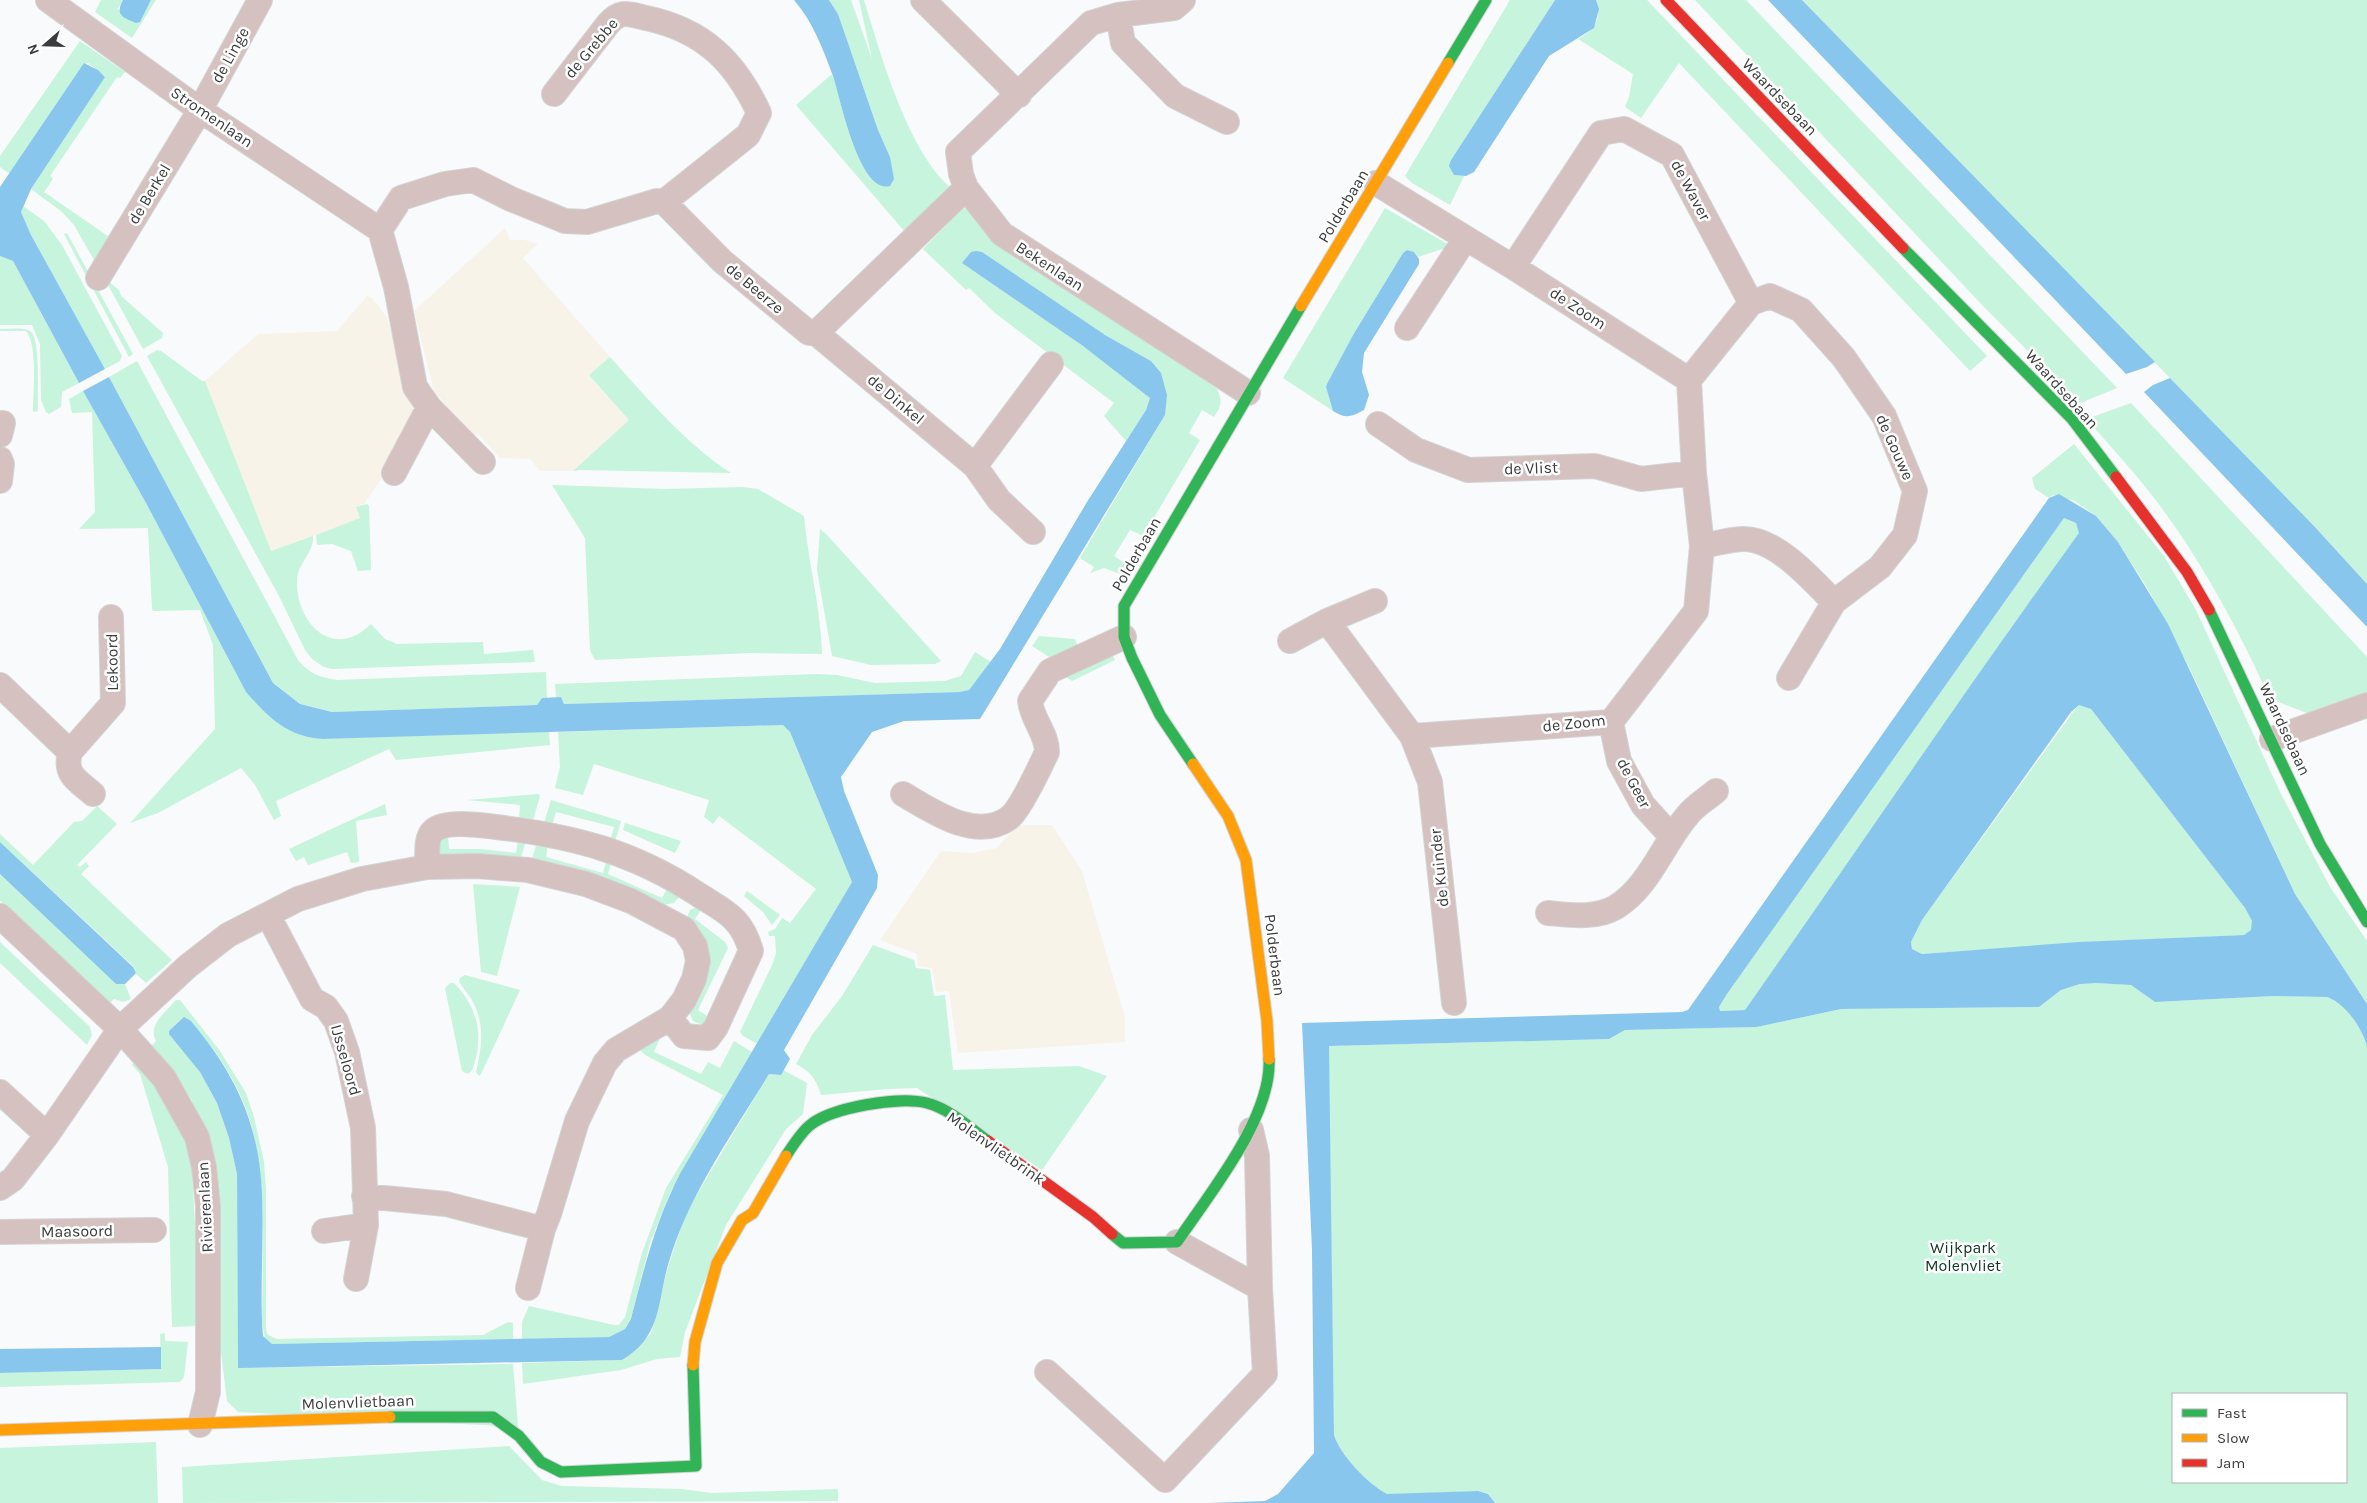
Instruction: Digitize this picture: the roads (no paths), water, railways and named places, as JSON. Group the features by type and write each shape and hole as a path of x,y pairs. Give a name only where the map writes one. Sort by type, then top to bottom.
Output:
{"street":[{"name":"Stromenlaan","path":"48,0 200,110 380,230"},
{"name":"de Linge","path":"200,110 260,0"},
{"path":"923,0 1018,95"},
{"name":"Bekenlaan","path":"1183,0 1174,8 1118,15 1091,22 958,152 961,174 966,188 1002,234 1248,393"},
{"name":"Polderbaan","path":"1177,1242 1251,1130 1265,1092 1269,1064 1267,1021 1246,860 1228,816 1160,715 1124,637 1124,606 1248,393 1486,0"},
{"name":"Waardsebaan","path":"1666,0 1845,189 2072,419 2187,572 2219,628 2320,844 2367,922"},
{"name":"de Grebbe","path":"554,94 613,18 623,13 658,20 694,34 726,59 747,87 759,113 748,135 664,202"},
{"path":"1118,15 1122,43 1176,96 1228,122"},
{"name":"de Berkel","path":"98,278 200,110"},
{"name":"de Waver","path":"1513,267 1601,133 1624,129 1672,155 1751,303"},
{"path":"483,462 429,407 415,387 396,287 380,230 401,198 445,184 473,180 511,199 565,221 587,222 658,201 664,202"},
{"name":"de Zoom","path":"1376,183 1513,267 1690,380 1694,474 1702,546 1696,611 1611,722 1412,736"},
{"path":"816,332 966,188"},
{"name":"de Beerze","path":"664,202 722,261 809,333 816,332"},
{"path":"1407,328 1465,239"},
{"name":"de Gouwe","path":"1751,303 1770,296 1801,310 1844,358 1884,416 1915,491 1905,536 1880,567 1834,602 1789,678"},
{"path":"1690,380 1751,303"},
{"name":"de Dinkel","path":"816,332 975,466 1000,500 1033,532"},
{"path":"975,466 1051,364"},
{"path":"394,473 429,407"},
{"name":"de Vlist","path":"1378,424 1416,450 1468,470 1596,466 1641,479 1694,474"},
{"path":"0,459 2,464 0,481"},
{"path":"1702,546 1746,539 1774,548 1796,564 1834,602"},
{"path":"1290,641 1327,621 1375,601"},
{"name":"Lekoord","path":"70,752 112,702 111,617"},
{"path":"1327,621 1412,736"},
{"path":"904,794 963,826 997,825 1010,818 1048,752 1047,742 1031,713 1030,700 1050,672 1124,637"},
{"path":"0,685 70,752 67,763 69,770 93,794"},
{"path":"2272,739 2367,705"},
{"name":"de Geer","path":"1611,722 1619,761 1643,805 1671,836"},
{"name":"de Kuinder","path":"1412,736 1430,782 1454,1003"},
{"path":"1548,913 1586,916 1616,907 1645,880 1671,836 1688,814 1716,791"},
{"path":"428,867 428,842 432,832 444,825 482,826 534,832 582,842 654,868 687,887 741,926 751,951 716,1027 708,1038 684,1036 670,1018"},
{"path":"0,1188 13,1179 47,1135 120,1029 195,961 228,936 298,899 362,879 428,867 478,866 528,870 586,884 631,901 671,921 684,929 695,946 698,961 691,986 684,1000 670,1018 616,1050 605,1063 577,1121 550,1214 543,1229 528,1288"},
{"path":"671,921 687,887"},
{"name":"IJsseloord","path":"268,915 312,999 326,1007 336,1021 347,1052 363,1128 366,1225 356,1279"},
{"name":"Rivierenlaan","path":"0,916 120,1029 164,1078 197,1136 204,1167 208,1206 208,1392 200,1424"},
{"path":"0,1092 47,1135"},
{"name":"Molenvlietbrink","path":"696,1466 695,1342 710,1283 718,1263 742,1220 753,1213 797,1140 810,1124 833,1113 854,1108 927,1103 952,1115 1093,1217 1122,1243 1177,1242"},
{"path":"1047,1372 1165,1480 1265,1374 1260,1288 1257,1156 1251,1130"},
{"path":"364,1196 446,1204 543,1229"},
{"path":"324,1232 366,1225"},
{"name":"Maasoord","path":"0,1232 154,1230"},
{"path":"1177,1242 1260,1288"},
{"name":"Molenvlietbaan","path":"0,1430 419,1416 492,1417 520,1436 541,1462 561,1472 696,1466"}],"water":[{"path":"123,0 151,0 140,22 136,23 121,15 120,9"},
{"path":"794,0 829,0 838,14 878,130 890,157 894,179 890,186 879,185 869,175 860,160 852,142 833,76 821,46 807,17"},
{"path":"1555,0 1596,0 1599,9 1594,28 1549,56 1474,172 1466,176 1454,175 1449,166 1451,160"},
{"path":"1768,0 1802,0 2155,362 2147,367 2126,374"},
{"path":"84,63 98,70 105,77 31,189 21,212 31,235 105,369 79,383 13,261 0,256 0,187"},
{"path":"1407,250 1414,252 1419,259 1419,264 1364,353 1362,372 1369,395 1364,410 1352,416 1342,415 1333,411 1326,387 1327,384 1353,335 1403,253"},
{"path":"971,252 982,252 1105,335 1151,361 1161,373 1167,395 1165,415 980,719 904,721 872,732 841,777 844,791 878,875 877,888 784,1050 790,1059 781,1075 769,1074 699,1190 677,1239 668,1265 656,1319 644,1341 635,1351 622,1360 238,1368 237,1174 229,1138 217,1103 200,1072 169,1034 169,1031 184,1017 191,1021 223,1064 239,1094 252,1127 260,1167 262,1191 263,1336 272,1344 609,1337 625,1329 631,1319 646,1262 664,1208 681,1172 852,882 790,732 783,725 323,739 289,730 262,710 246,692 146,503 83,391 109,377 273,683 300,704 332,712 537,705 542,698 561,697 564,704 959,692 969,690 1000,649 1087,502 1146,410 1150,398 1083,346 962,263"},
{"path":"2170,378 2314,526 2367,584 2367,627 2144,392 2153,385"},
{"path":"2059,494 2096,516 2118,542 2168,624 2295,894 2367,1004 2367,1046 2352,1017 2334,1000 2327,997 2274,996 2155,1002 2131,985 2095,983 2080,984 2061,990 2039,1007 1841,1009 1757,1027 1625,1030 1609,1039 1329,1046 1334,1435 1348,1460 1372,1483 1387,1494 1478,1491 1488,1494 1495,1503 1209,1503 1265,1501 1278,1494 1314,1453 1312,1250 1302,1023 1682,1012 1688,1010 2049,498","holes":["2064,518 2076,523 2079,533 1994,651 1745,1010 1720,1011 1719,1007 1727,994","2079,705 2091,709 2245,908 2252,921 2251,930 2244,935 2079,942 1922,954 1912,949 1911,942 1922,920 2071,712"]},
{"path":"0,842 133,967 136,973 125,984 116,984 0,874"},
{"path":"161,1347 161,1369 0,1373 0,1349"}],"park label":[{"name":"Wijkpark Molenvliet","path":"1963,1256"}]}
